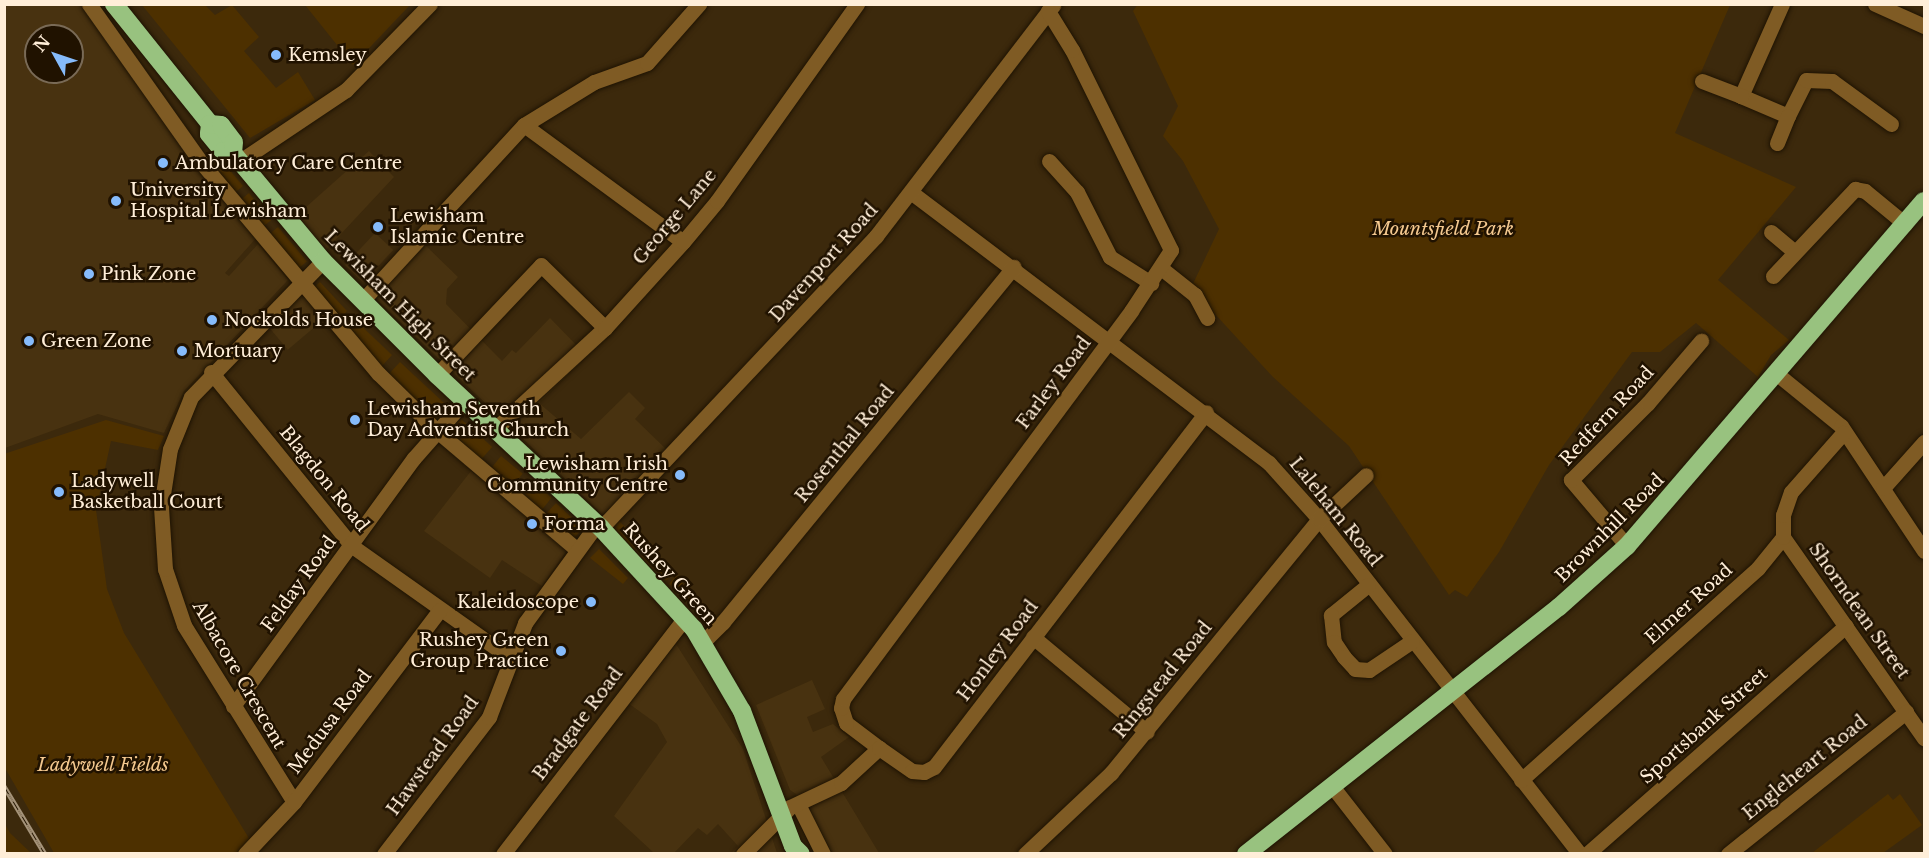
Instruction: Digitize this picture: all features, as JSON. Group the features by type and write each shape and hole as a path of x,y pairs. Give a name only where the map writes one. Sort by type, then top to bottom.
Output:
{"highway":[{"name":"Lewisham High Street","path":"114,4 210,124 220,125 234,142 236,157 323,261 362,301 443,369 458,408 495,429"},
{"name":"Brownhill Road","path":"1246,854 1559,607 1627,546 1924,201"},
{"name":"Rushey Green","path":"495,429 599,526 685,618 703,642 742,711 795,851"}],"street":[{"path":"89,4 200,161 300,283 379,374 437,431 576,549"},
{"path":"236,157 346,90 430,4"},
{"path":"362,301 524,125 594,82 648,63 699,4"},
{"name":"George Lane","path":"495,429 605,328 683,242 721,196 857,4"},
{"path":"1742,96 1782,4"},
{"path":"1875,4 1924,26"},
{"name":"Davenport Road","path":"599,526 837,279 912,193 1051,8"},
{"name":"Farley Road","path":"879,748 846,723 841,708 843,699 1110,340 1151,283 1171,250 1168,238 1051,8"},
{"path":"1776,144 1806,80 1838,84 1891,124"},
{"path":"1702,81 1788,116"},
{"path":"524,125 683,242"},
{"path":"1049,161 1077,192 1110,257 1151,283"},
{"path":"1773,276 1855,189 1865,191 1905,224"},
{"name":"Laleham Road","path":"912,193 1206,412 1269,463 1319,519 1368,585 1580,854"},
{"path":"1771,232 1795,252"},
{"name":"Albacore Crescent","path":"294,802 184,625 172,598 161,538 160,507 170,449 184,410 211,372 323,261"},
{"path":"443,369 541,265 605,328"},
{"name":"Rosenthal Road","path":"703,642 723,622 1014,267"},
{"path":"1161,268 1195,295 1207,318"},
{"name":"Redfern Road","path":"1627,546 1571,480 1648,403 1701,341"},
{"name":"Blagdon Road","path":"211,372 352,546 510,658"},
{"path":"1777,374 1841,426 1924,551"},
{"name":"Felday Road","path":"233,706 437,431 458,408"},
{"name":"Honley Road","path":"879,748 912,771 924,772 934,767 1206,412"},
{"path":"1783,537 1783,514 1791,492 1843,432"},
{"path":"1883,488 1924,442"},
{"name":"Ringstead Road","path":"1025,854 1111,773 1147,732 1319,519 1366,476"},
{"name":"Hawstead Road","path":"384,854 489,717 510,658 531,613 576,549 599,526"},
{"name":"Shorndean Street","path":"1783,537 1924,738"},
{"name":"Elmer Road","path":"1521,780 1758,568 1783,537"},
{"path":"1368,585 1332,615 1334,642 1344,657 1356,669 1369,670 1412,641"},
{"name":"Medusa Road","path":"245,854 294,802 440,610"},
{"name":"Bradgate Road","path":"503,854 685,618"},
{"name":"Sportsbank Street","path":"1587,854 1846,626"},
{"path":"1033,637 1147,732"},
{"name":"Engleheart Road","path":"1728,854 1906,712"},
{"path":"742,854 790,807 841,783 879,748"},
{"path":"1332,786 1384,854"},
{"path":"801,810 823,854"}],"shaded area":[{"name":"University Hospital Lewisham","path":"5,5 83,5 257,237 225,273 229,276 258,244 288,280 184,391 164,433 98,414 5,448"},
{"path":"369,151 394,177 326,250 296,216"},
{"path":"375,233 393,250 363,282 345,265"},
{"path":"423,243 458,277 447,289 446,304 502,361 512,350 516,353 550,318 587,356 539,403 581,439 629,392 645,408 635,419 666,449 603,515 376,299 375,293"},
{"path":"302,292 324,319 288,350 265,323"},
{"path":"471,471 569,547 542,586 502,560 490,578 424,531"},
{"path":"676,644 743,749 777,853 731,853 738,846 718,824 707,835 698,828 674,853 654,853 614,816 667,742 657,724 628,703"},
{"path":"812,680 825,709 807,717 813,732 833,724 849,737 821,757 879,853 825,853 796,794 790,790 756,705"}],"green space":[{"name":"Mountsfield Park","path":"1138,4 1730,5 1675,133 1796,187 1718,280 1789,340 1771,355 1758,377 1696,323 1660,352 1632,352 1549,465 1499,552 1467,597 1455,590 1449,595 1349,446 1273,377 1191,288 1219,229 1183,161 1163,136 1178,106 1133,11"},
{"path":"142,5 205,5 215,15 232,5 259,37 244,51 276,88 298,72 315,100 250,138"},
{"path":"305,5 410,5 353,65"},
{"path":"218,156 243,186 234,194 209,164"},
{"path":"249,193 271,220 262,228 240,201"},
{"path":"278,227 307,261 298,269 270,234"},
{"path":"320,282 347,311 339,320 312,289"},
{"path":"353,318 392,355 381,367 345,326"},
{"path":"400,362 448,406 435,420 387,376"},
{"path":"461,419 492,447 480,460 449,432"},
{"name":"Ladywell Fields","path":"106,420 164,436 158,450 111,441 96,510 107,589 124,633 250,840 237,853 54,853 5,768 4,454"},
{"path":"501,456 523,474 512,487 490,469"},
{"path":"530,480 552,498 540,512 519,494"},
{"path":"556,503 583,528 571,541 544,516"},
{"path":"618,520 641,542 634,549 611,527"},
{"path":"599,549 628,578 623,584 590,558"},
{"path":"648,549 673,573 666,581 641,556"},
{"path":"676,576 706,610 701,614 669,584"},
{"path":"1888,794 1893,800 1900,794 1922,825 1883,853 1812,853"},
{"path":"5,824 10,833 31,853 5,853"}],"railway":[{"path":"4,786 45,854"}],"place":[{"name":"Kemsley","path":"276,55"},
{"name":"Ambulatory Care Centre","path":"163,163"},
{"name":"University Hospital Lewisham","path":"116,201"},
{"name":"Lewisham Islamic Centre","path":"378,227"},
{"name":"Pink Zone","path":"89,274"},
{"name":"Nockolds House","path":"212,320"},
{"name":"Green Zone","path":"29,341"},
{"name":"Mortuary","path":"182,351"},
{"name":"Lewisham Seventh Day Adventist Church","path":"355,420"},
{"name":"Lewisham Irish Community Centre","path":"680,475"},
{"name":"Ladywell Basketball Court","path":"59,492"},
{"name":"Forma","path":"532,524"},
{"name":"Kaleidoscope","path":"591,602"},
{"name":"Rushey Green Group Practice","path":"561,651"}]}
